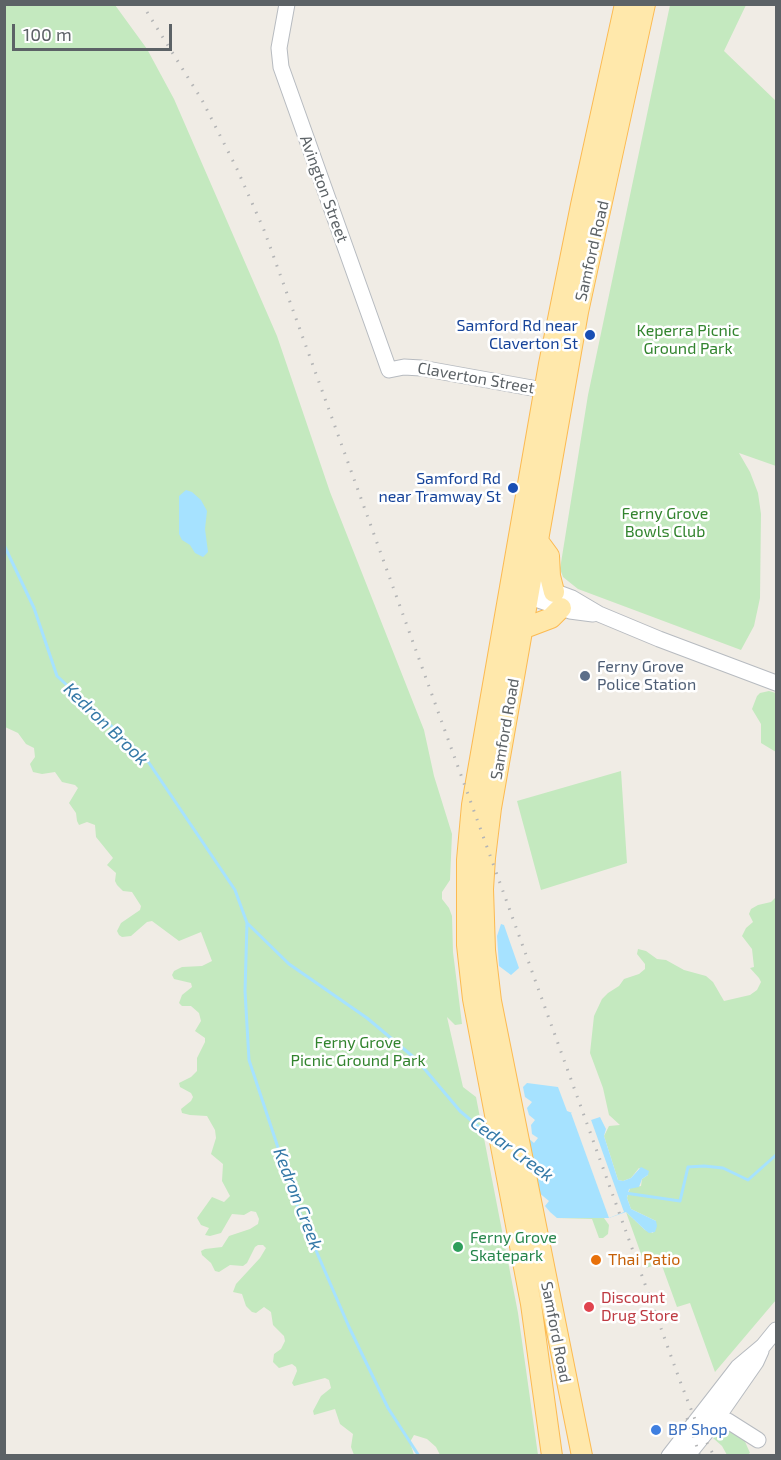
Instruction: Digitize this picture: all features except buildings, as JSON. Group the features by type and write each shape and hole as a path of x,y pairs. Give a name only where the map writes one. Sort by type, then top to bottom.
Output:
{"main road":[{"name":"Samford Road","path":"582,1455 489,991 483,899 491,807 538,542 554,392 579,217 625,4"},
{"name":"Samford Road","path":"552,1455 531,1304 473,999 467,945 466,889 472,805 511,583 554,392 578,312 645,4"},
{"path":"522,629 551,618 558,600 550,576 549,556 538,542"}],"street":[{"name":"Avington Street","path":"287,4 279,48 283,76 389,370"},
{"name":"Claverton Street","path":"389,370 404,367 421,368 554,392"},
{"path":"511,583 599,614 712,660 777,682"},
{"path":"669,1455 738,1367 763,1346 777,1330"},
{"path":"687,1455 715,1421 756,1362 763,1346"},
{"path":"715,1421 729,1421 758,1440"}],"green space":[{"name":"Ferny Grove Picnic Ground Park","path":"4,5 115,5 147,49 174,99 277,336 330,492 424,730 434,776 452,834 450,880 442,892 442,899 452,916 453,952 462,1024 455,1025 447,1017 463,1087 476,1097 518,1313 538,1455 440,1455 436,1447 427,1439 414,1435 410,1442 414,1455 354,1455 351,1447 353,1434 340,1424 335,1409 314,1415 313,1411 321,1396 331,1388 329,1380 325,1378 294,1386 292,1383 297,1371 296,1367 292,1364 279,1368 273,1362 274,1354 281,1349 285,1341 284,1336 273,1325 271,1312 264,1307 256,1313 252,1312 246,1306 242,1294 233,1292 236,1284 266,1248 258,1245 243,1266 230,1265 219,1272 215,1271 201,1251 222,1247 229,1236 250,1229 258,1224 259,1219 256,1212 251,1211 244,1215 232,1214 221,1233 210,1236 205,1235 209,1228 201,1225 197,1218 212,1197 224,1202 230,1196 222,1181 223,1164 211,1154 216,1138 215,1130 207,1116 182,1113 181,1109 193,1097 191,1093 180,1087 179,1083 197,1071 197,1058 205,1038 195,1031 201,1021 199,1013 191,1006 182,1006 179,1003 182,995 192,987 191,983 174,979 172,975 174,971 182,967 202,966 212,961 201,932 179,941 152,921 147,922 131,936 119,935 117,931 121,923 140,910 141,906 132,892 123,891 117,885 116,873 107,865 113,858 96,837 95,825 87,822 79,825 76,813 69,803 78,788 62,782 55,772 42,774 33,772 30,764 35,757 34,748 26,744 18,733 5,727"},
{"name":"Keperra Picnic Ground Park","path":"670,5 746,5 724,51 776,101 776,466 739,453 758,493 761,514 760,598 754,626 741,650 578,589 563,577 560,569 588,395"},
{"path":"769,691 776,693 776,752 761,743 761,724 752,709 757,696"},
{"path":"621,771 627,863 541,890 517,801"},
{"path":"776,897 776,1300 715,1372 690,1303 677,1307 661,1263 646,1268 626,1212 645,1230 653,1233 656,1221 631,1209 627,1198 630,1188 641,1186 642,1179 648,1175 639,1168 631,1178 618,1180 604,1136 609,1126 620,1125 609,1115 603,1088 590,1053 594,1016 602,999 608,993 619,986 624,979 639,974 645,969 645,964 637,954 638,949 684,970 706,976 713,982 724,1001 750,995 757,990 761,982 750,968 754,967 752,949 742,936 753,922 749,914 751,909 771,902"},
{"path":"553,1205 604,1218 609,1225 608,1234 599,1238 592,1219 557,1218"},
{"path":"727,1427 743,1437 750,1453 727,1455 722,1446 713,1438"}],"water":[{"path":"186,490 201,500 207,511 205,529 208,552 203,557 195,553 179,534 179,496"},
{"path":"501,924 504,925 519,968 511,975 499,966 497,936"},
{"path":"527,1083 558,1087 567,1111 591,1120 600,1117 606,1129 604,1136 618,1180 631,1178 641,1167 649,1171 639,1187 629,1189 627,1198 631,1209 656,1221 655,1232 649,1233 626,1212 609,1218 557,1218 550,1212 545,1206 549,1201 538,1192 527,1137 534,1143 538,1138 532,1134 531,1125 535,1120 529,1115 527,1108 532,1102 525,1097 523,1087"}],"pier":[{"path":"575,1112 590,1117 624,1212 609,1218 571,1113"}],"waterway":[{"name":"Kedron Creek","path":"4,545 34,608 57,676 145,757 235,890 247,923 245,991 249,1060 299,1211 349,1327 388,1408 419,1456"},
{"name":"Cedar Creek","path":"247,923 289,964 367,1018 417,1060 460,1111 492,1138"},
{"name":"Cedar Creek","path":"625,1193 680,1201 688,1167 723,1168 748,1180 776,1155"}],"railway":[{"path":"142,4 202,100 237,169 264,230 680,1381 696,1422 714,1456"},
{"path":"687,1418 700,1456"}],"place":[{"name":"Samford Rd near Claverton St","path":"590,335"},
{"name":"Samford Rd near Tramway St","path":"513,488"},
{"name":"Ferny Grove Police Station","path":"585,676"},
{"name":"Ferny Grove Skatepark","path":"458,1247"},
{"name":"Thai Patio","path":"596,1260"},
{"name":"Discount Drug Store","path":"589,1307"},
{"name":"BP Shop","path":"656,1430"}],"park label":[{"name":"Ferny Grove Bowls Club","path":"665,523"}],"water label":[{"name":"Kedron Brook","path":"106,724"}]}
